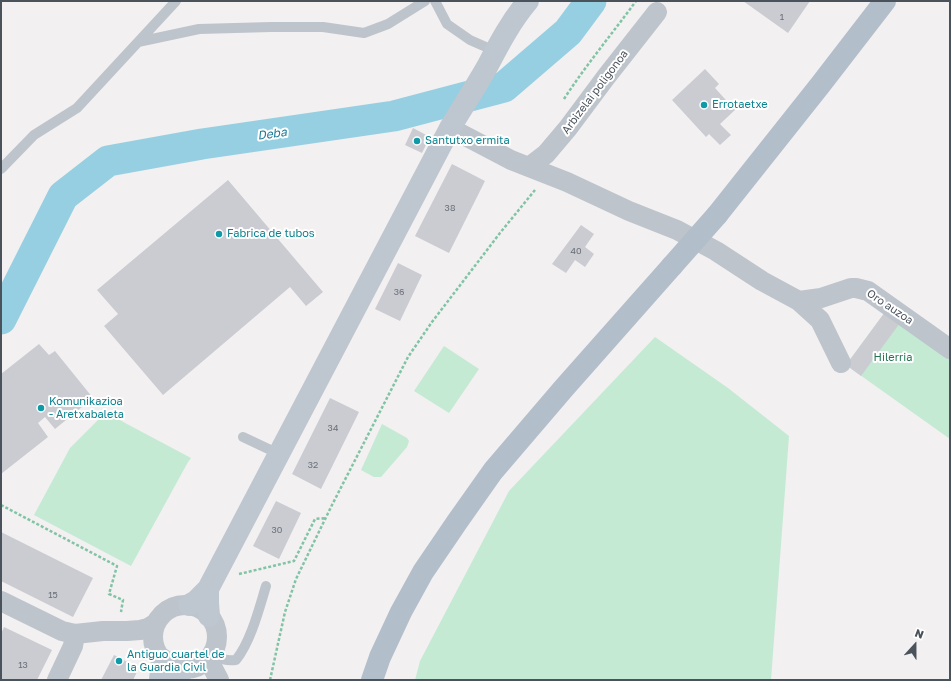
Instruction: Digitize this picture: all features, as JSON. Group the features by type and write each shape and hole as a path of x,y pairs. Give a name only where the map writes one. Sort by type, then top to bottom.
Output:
{"main road":[{"path":"372,680 380,657 401,612 423,572 493,471 564,388 717,215 885,1"}],"street":[{"path":"189,605 196,601 208,589 454,122 522,8 528,1"},
{"name":"Arbizelai poligonoa","path":"529,167 546,154 564,134 657,12"},
{"path":"454,122 511,160 677,230 716,251 762,281 799,301 820,320 841,363"},
{"name":"Oro auzoa","path":"799,301 821,298 851,288 868,291 950,350"},
{"path":"208,589 209,616"},
{"path":"1,601 62,631 75,634 103,631 140,630 148,628 156,623"},
{"path":"159,662 153,642 153,632 161,615 168,609 178,605 189,605 199,608 214,622 217,631 217,642 210,657 200,665 176,674"},
{"path":"123,631 159,662 180,668 176,674"},
{"path":"57,680 73,646 75,634"},
{"path":"210,657 219,680"}],"lane":[{"path":"1,169 34,136 77,108 176,1"},
{"path":"138,42 199,29 324,27 364,33 388,24 425,1"},
{"path":"435,1 447,24 470,40 491,59"},
{"path":"243,437 279,454"},
{"path":"210,657 225,660 236,660 242,653 266,586"}],"path":[{"path":"561,104 578,78 636,1"},
{"path":"270,680 285,612 296,579 408,357 432,322 500,233 540,183 549,175"},
{"path":"1,505 116,566 109,594 123,600 123,631"},
{"path":"237,575 294,561 315,519 326,518"}],"green space":[{"name":"Hilerria","path":"885,312 950,359 950,439 846,365"},
{"path":"655,337 728,388 789,436 771,680 415,680 420,661 509,491"},
{"path":"444,346 479,369 449,413 414,391"},
{"path":"106,412 191,458 131,566 34,515 70,448"},
{"path":"382,424 407,438 409,441 407,447 381,477 374,477 361,470"}],"building":[{"path":"743,1 810,1 788,33"},
{"name":"Errotaetxe","path":"705,69 719,84 715,88 735,110 720,124 731,135 720,145 709,134 706,137 672,100"},
{"name":"Santutxo ermita","path":"413,128 430,137 422,153 405,145"},
{"path":"452,164 485,181 449,253 415,236"},
{"name":"Fabrica de tubos","path":"228,180 323,292 306,306 290,287 163,395 104,326 118,314 97,290"},
{"path":"581,225 594,234 585,247 594,254 585,267 575,260 566,273 552,264"},
{"path":"398,263 422,275 400,321 375,309"},
{"path":"885,312 900,323 861,376 846,365"},
{"name":"Komunikazioa - Aretxabaleta","path":"39,344 49,355 55,351 93,398 55,429 45,417 38,423 48,437 1,474 1,374"},
{"path":"330,398 359,412 321,489 292,474"},
{"path":"276,501 301,513 279,559 253,546"},
{"path":"1,532 93,578 73,617 1,581"},
{"path":"4,627 52,650 37,680 1,680 1,634"},
{"name":"Antiguo cuartel de la Guardia Civil","path":"114,655 139,668 133,680 101,680"}],"waterway":[{"name":"Deba","path":"1,319 63,196 108,161 202,144 394,116 504,87 568,32 591,1"}],"place":[{"name":"Errotaetxe","path":"704,105"},
{"name":"Santutxo ermita","path":"417,141"},
{"name":"Fabrica de tubos","path":"219,234"},
{"name":"Komunikazioa - Aretxabaleta","path":"41,408"},
{"name":"Antiguo cuartel de la Guardia Civil","path":"119,661"}]}
